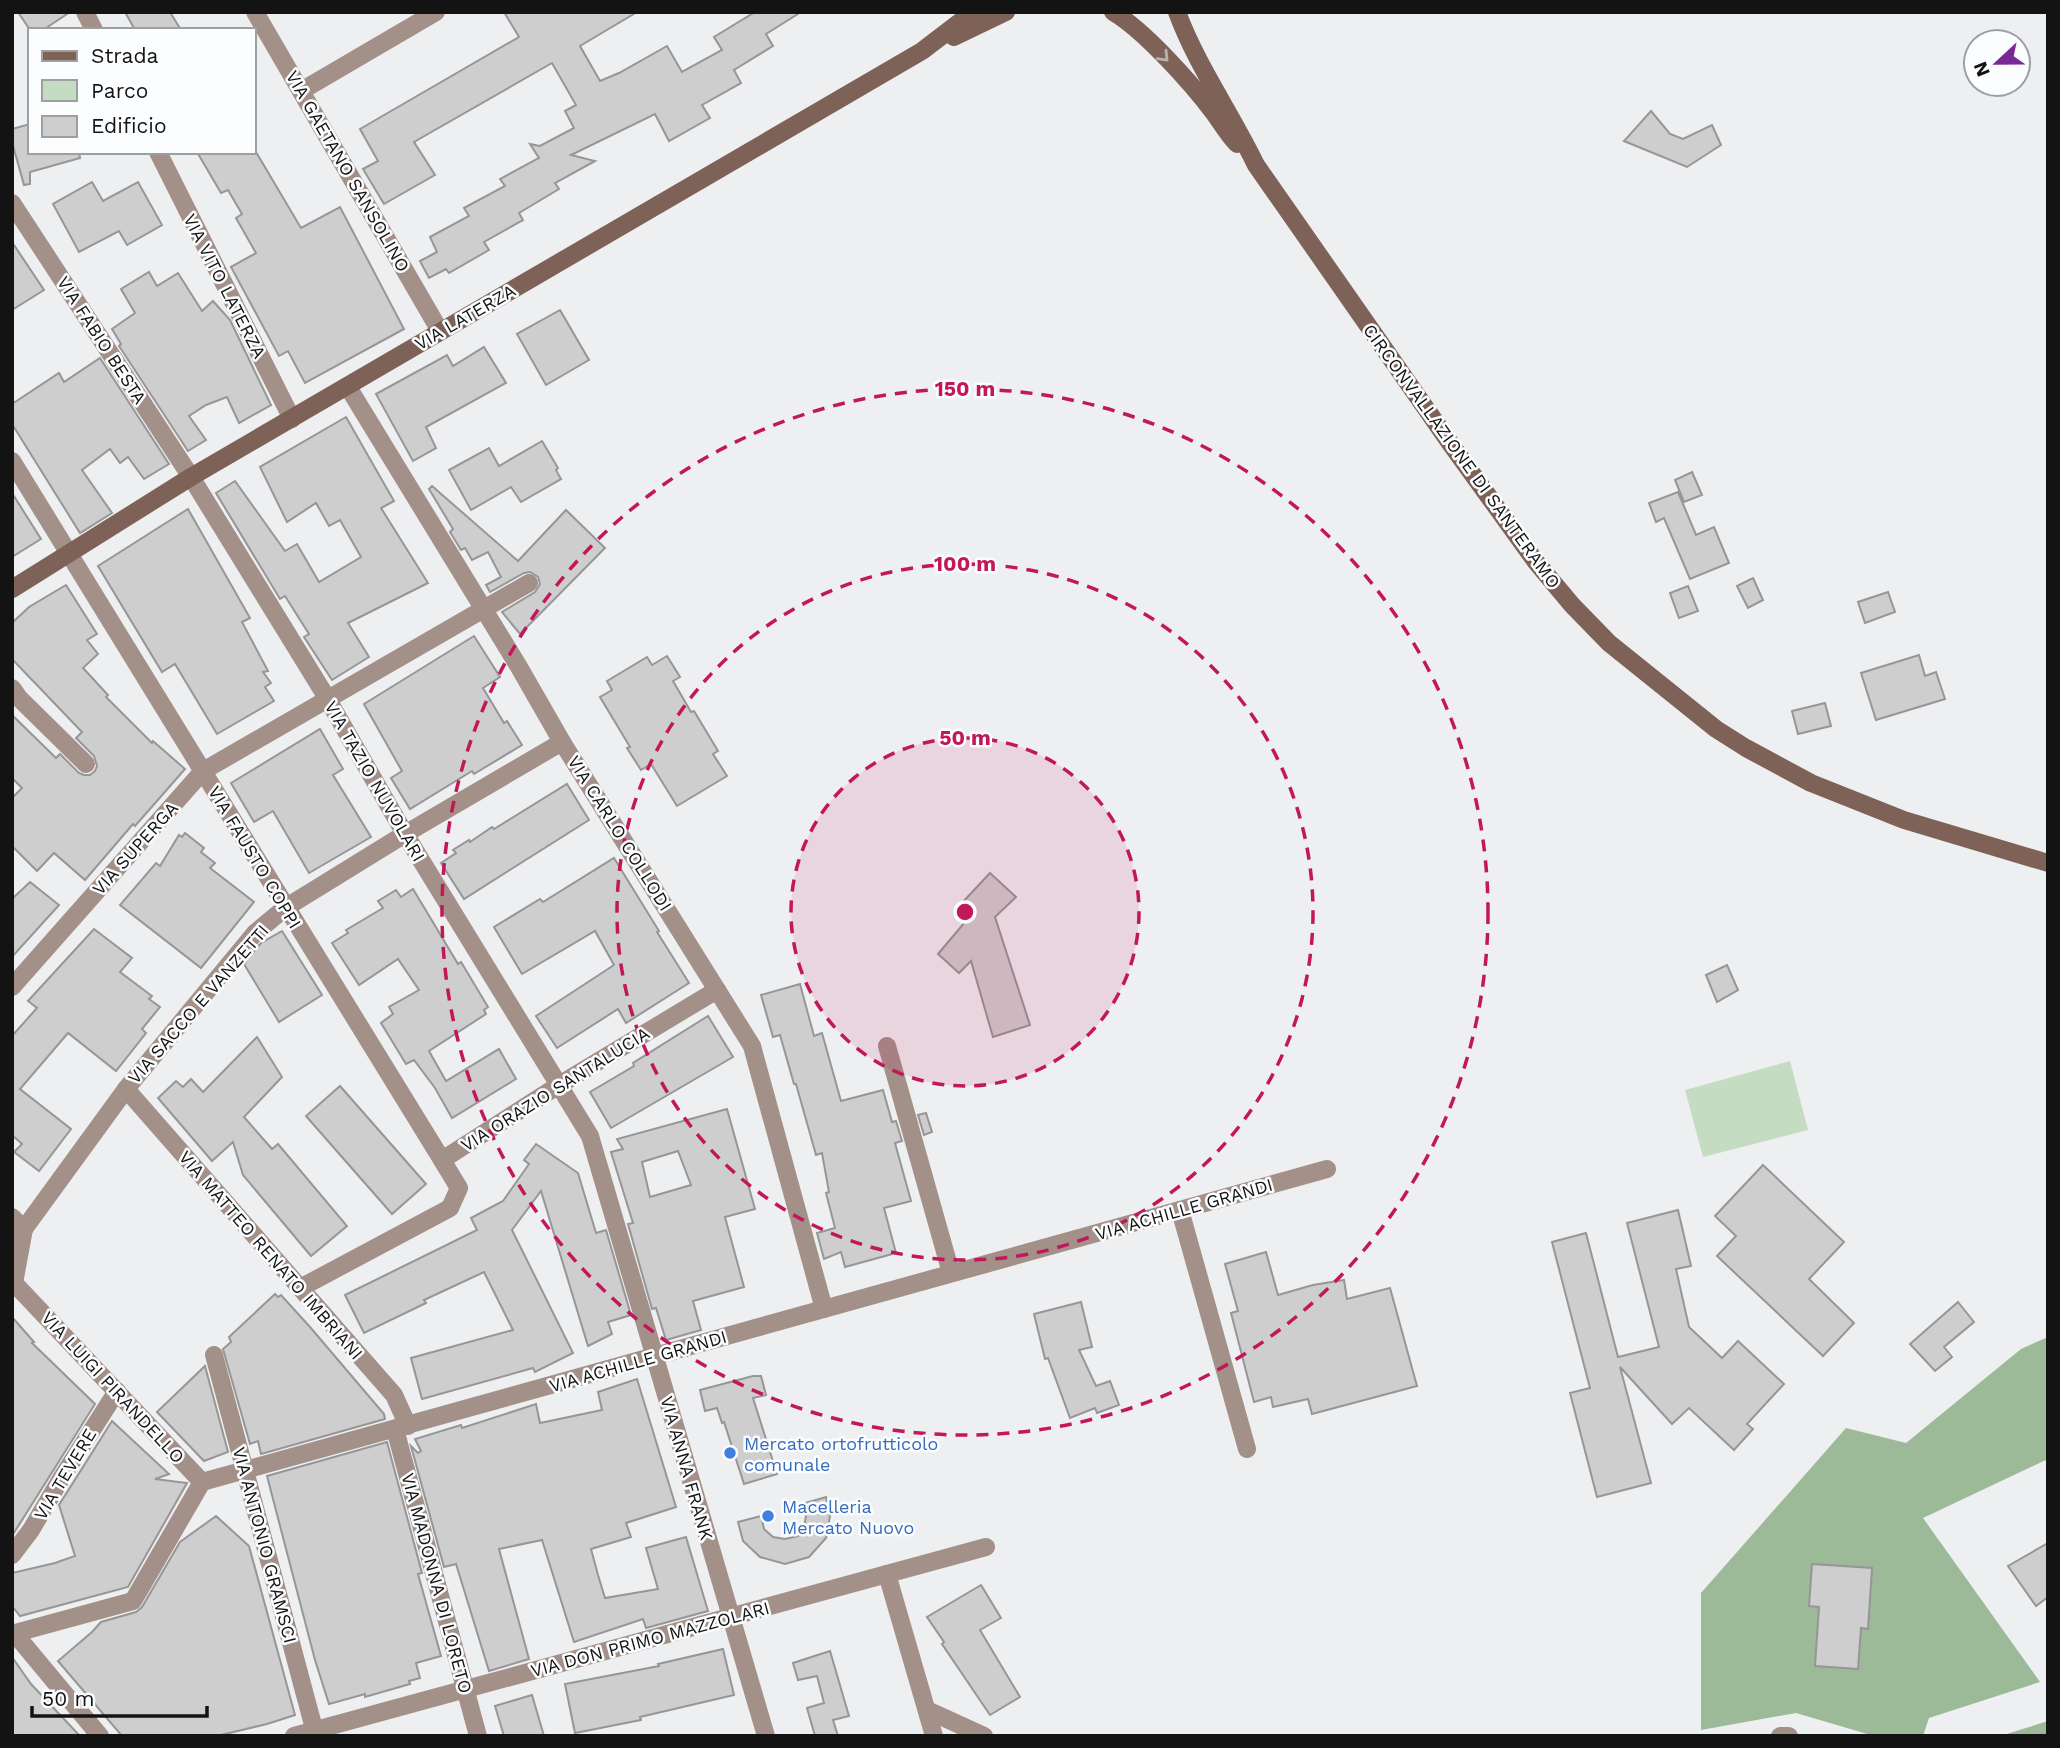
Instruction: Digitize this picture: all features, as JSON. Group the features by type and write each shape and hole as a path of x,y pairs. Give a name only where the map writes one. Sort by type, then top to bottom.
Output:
{"main road":[{"path":"922,51 973,12"},
{"path":"922,51 1006,12"},
{"name":"CIRCONVALLAZIONE DI SANTERAMO","path":"1113,12 1139,32 1168,61 1256,165 1528,552 1572,605 1609,643 1716,729 1811,783 1904,820 2048,863"},
{"name":"CIRCONVALLAZIONE DI SANTERAMO","path":"1177,12 1193,50 1242,134 1256,165"},
{"name":"VIA LATERZA","path":"12,589 191,477 922,51"}],"street":[{"path":"85,12 93,28"},
{"name":"VIA GAETANO SANSOLINO","path":"255,12 440,331"},
{"path":"301,91 436,12"},
{"name":"VIA VITO LATERZA","path":"159,154 292,419"},
{"name":"VIA FABIO BESTA","path":"12,203 18,222 191,477"},
{"name":"VIA CARLO COLLODI","path":"348,387 562,742 752,1046 824,1309"},
{"name":"VIA FAUSTO COPPI","path":"12,461 442,1160"},
{"name":"VIA TAZIO NUVOLARI","path":"191,477 559,1085"},
{"name":"VIA SUPERGA","path":"12,987 203,771 528,583"},
{"path":"12,688 86,764"},
{"name":"VIA SACCO E VANZETTI","path":"18,1223 255,933 285,908 562,742"},
{"name":"VIA ORAZIO SANTALUCIA","path":"300,1288 450,1208 459,1188 442,1160 559,1085 717,990"},
{"path":"887,1046 951,1273"},
{"name":"VIA ANNA FRANK","path":"559,1085 590,1136 766,1736"},
{"name":"VIA MATTEO RENATO IMBRIANI","path":"126,1089 394,1395 401,1428"},
{"name":"VIA ACHILLE GRANDI","path":"202,1482 1327,1169"},
{"path":"1180,1210 1247,1449"},
{"name":"VIA LUIGI PIRANDELLO","path":"18,1223 13,1283 202,1482"},
{"name":"VIA ANTONIO GRAMSCI","path":"214,1354 315,1733"},
{"name":"VIA TEVERE","path":"12,1555 31,1531 117,1391"},
{"name":"VIA MADONNA DI LORETO","path":"401,1428 478,1736"},
{"path":"100,1736 14,1634 133,1601 202,1482"},
{"name":"VIA DON PRIMO MAZZOLARI","path":"295,1736 315,1733 986,1547"},
{"path":"887,1574 934,1736"},
{"path":"927,1710 984,1736"},
{"path":"1780,1736 1789,1736"}],"green space":[{"path":"1790,1061 1808,1130 1703,1157 1685,1090"},
{"path":"2048,1337 2048,1459 1923,1518 2040,1682 1929,1718 1923,1736 1874,1736 1796,1713 1701,1730 1701,1593 1846,1428 1906,1443 2021,1349"},
{"path":"2048,1721 2048,1736 2000,1736"}],"building":[{"path":"18,12 70,12 46,28 29,28"},
{"path":"125,12 170,12 180,28 134,28"},
{"path":"504,12 637,12 580,46 600,81 667,46 682,72 722,50 714,37 755,12 801,12 766,34 773,46 734,70 741,83 702,105 710,118 669,141 655,114 571,155 595,161 555,183 559,189 519,213 523,220 484,242 489,250 449,273 446,269 429,278 420,261 437,252 430,237 469,216 464,208 505,186 500,179 539,158 530,144 540,146 574,128 565,111 576,105 552,63 414,142 435,175 384,204 363,169 378,161 360,129 519,37"},
{"path":"1651,111 1670,134 1683,139 1712,125 1721,145 1687,167 1624,141"},
{"path":"28,125 28,154 79,154 80,158 30,172 30,184 24,185 12,142 12,129"},
{"path":"256,152 301,228 340,207 404,329 305,383 288,351 279,356 231,267 256,253 236,218 242,214 228,190 221,193 198,154"},
{"path":"92,182 103,201 138,182 162,225 127,245 119,231 79,252 53,204"},
{"path":"12,242 44,290 12,310"},
{"path":"149,272 157,286 178,273 202,311 213,301 230,320 271,405 239,423 227,397 206,405 189,416 206,440 188,451 119,346 121,344 112,329 135,313 121,289"},
{"path":"560,310 589,360 546,385 517,334"},
{"path":"484,347 506,383 426,427 436,448 413,461 376,394 447,355 453,366"},
{"path":"100,358 169,464 144,479 128,457 120,463 110,449 82,470 112,513 80,533 12,424 12,404 59,373 64,382"},
{"path":"346,417 394,501 381,508 428,583 348,623 369,657 332,680 304,637 309,634 285,596 280,599 216,493 235,481 285,551 297,544 319,582 361,557 340,520 329,526 316,503 287,522 260,467"},
{"path":"542,441 558,468 556,470 561,479 521,502 511,487 471,510 449,470 489,448 499,466"},
{"path":"1692,472 1702,495 1684,502 1675,480"},
{"path":"432,486 518,561 566,510 605,548 520,634 502,612 535,592 540,584 538,577 530,572 524,573 490,592 486,585 501,577 488,552 472,560 465,548 461,550 450,532 453,529 429,489"},
{"path":"1678,492 1696,535 1714,527 1729,563 1690,579 1664,518 1656,522 1649,503"},
{"path":"12,493 41,539 12,557"},
{"path":"188,509 250,618 242,622 268,671 263,672 271,683 265,687 274,701 217,734 175,664 162,672 98,566"},
{"path":"1753,578 1763,600 1748,608 1737,586"},
{"path":"66,585 97,634 87,640 98,654 83,668 108,695 106,697 152,743 153,741 185,769 85,880 54,853 37,871 12,846 12,798 22,788 12,778 12,715 56,758 60,754 79,773 90,775 97,766 94,756 76,738 82,732 12,659 12,623 29,607"},
{"path":"1688,586 1698,611 1679,618 1670,593"},
{"path":"1888,592 1895,612 1865,623 1858,602"},
{"path":"474,636 500,677 483,688 504,723 507,721 522,745 474,774 472,771 410,809 391,778 402,771 364,704"},
{"path":"1919,655 1925,676 1936,672 1945,699 1876,720 1861,673"},
{"path":"667,656 680,677 673,681 718,751 713,754 727,776 677,806 651,764 641,770 600,697 612,690 607,681 647,657 652,665"},
{"path":"1825,703 1831,726 1798,734 1792,711"},
{"path":"320,729 343,769 333,775 371,837 309,873 273,811 254,822 231,783"},
{"path":"567,784 589,820 464,899 441,863 456,853 453,850 492,827 494,829"},
{"path":"185,833 204,848 201,852 215,863 210,868 254,902 201,968 120,905 156,863 160,866 179,835 182,837"},
{"path":"614,858 689,983 626,1023 618,1009 557,1048 536,1016 614,965 595,931 522,974 494,927 540,899 543,902"},
{"path":"990,873 1016,897 995,917 1030,1025 993,1037 971,961 959,973 938,954 971,915 960,905"},
{"path":"30,882 59,905 12,957 12,899"},
{"path":"413,889 458,964 461,962 488,1007 484,1010 486,1014 429,1051 446,1081 499,1049 516,1079 452,1118 435,1088 414,1060 406,1064 381,1023 393,1014 389,1007 419,990 398,959 359,985 332,943 348,933 346,930 383,908 378,901 396,890 401,897"},
{"path":"94,929 132,958 120,972 152,996 149,999 160,1007 142,1029 146,1033 116,1071 68,1033 20,1089 71,1129 39,1171 14,1152 22,1144 12,1135 12,1036 37,1008 28,1001"},
{"path":"282,931 322,995 279,1022 244,964 261,943"},
{"path":"1727,965 1738,990 1717,1002 1706,975"},
{"path":"800,984 814,1036 822,1033 841,1101 883,1090 892,1122 896,1121 902,1141 895,1143 911,1201 884,1208 896,1253 845,1267 841,1252 824,1259 817,1233 835,1228 826,1193 829,1192 822,1153 816,1155 780,1035 773,1037 761,995"},
{"path":"708,1016 733,1057 611,1128 590,1092"},
{"path":"257,1037 282,1077 244,1117 272,1149 278,1144 347,1226 311,1256 243,1175 233,1142 212,1161 158,1098 176,1081 183,1087 191,1079 203,1092"},
{"path":"340,1086 426,1184 392,1214 306,1116"},
{"path":"727,1109 755,1209 725,1217 744,1287 693,1301 701,1330 666,1340 656,1308 652,1309 628,1224 633,1223 611,1152 623,1149 617,1139","holes":["678,1151 691,1185 650,1197 642,1162"]},
{"path":"926,1113 932,1132 924,1135 918,1115"},
{"path":"536,1144 578,1173 596,1233 606,1230 631,1315 608,1322 612,1334 588,1346 541,1191 512,1230 573,1353 535,1372 533,1368 422,1399 411,1358 513,1330 484,1272 424,1300 426,1303 364,1333 345,1295 477,1230 471,1218 503,1201 529,1164 524,1160"},
{"path":"1763,1165 1844,1242 1809,1279 1854,1323 1823,1356 1717,1256 1736,1236 1715,1216"},
{"path":"1678,1210 1691,1266 1676,1269 1689,1327 1722,1358 1738,1341 1784,1384 1747,1424 1753,1429 1734,1450 1689,1408 1672,1424 1620,1367 1651,1483 1597,1497 1570,1393 1590,1388 1552,1242 1586,1233 1618,1357 1659,1347 1627,1223"},
{"path":"1266,1252 1278,1295 1344,1280 1347,1299 1390,1288 1417,1386 1312,1414 1308,1399 1273,1407 1271,1397 1254,1402 1231,1313 1238,1311 1225,1264"},
{"path":"275,1294 278,1297 281,1295 310,1327 384,1414 385,1419 261,1454 258,1441 250,1444 223,1349 231,1342 229,1337"},
{"path":"1081,1302 1092,1347 1079,1350 1096,1386 1110,1381 1119,1405 1097,1413 1095,1408 1070,1418 1048,1358 1045,1359 1034,1314"},
{"path":"1958,1302 1974,1322 1944,1347 1952,1357 1935,1371 1910,1344"},
{"path":"12,1317 34,1342 32,1343 95,1404 12,1536"},
{"path":"205,1366 228,1452 204,1461 157,1412"},
{"path":"761,1376 766,1395 753,1398 777,1474 744,1484 724,1422 722,1423 717,1408 705,1411 700,1390"},
{"path":"637,1379 676,1507 626,1523 631,1537 591,1549 605,1598 658,1589 646,1548 686,1537 708,1611 646,1628 643,1619 574,1642 542,1540 499,1549 529,1659 489,1671 456,1564 444,1567 411,1446 418,1453 421,1451 415,1439 461,1425 462,1428 536,1404 540,1423 602,1410 598,1392"},
{"path":"112,1421 169,1474 155,1479 187,1483 128,1587 20,1616 12,1606 12,1573 75,1556 59,1505"},
{"path":"387,1442 422,1573 418,1574 441,1656 416,1663 420,1678 409,1681 410,1684 329,1704 267,1476"},
{"path":"826,1497 830,1516 826,1538 809,1557 785,1564 760,1557 743,1541 738,1522 761,1516 764,1529 773,1537 785,1539 798,1536 804,1527 806,1516 802,1504"},
{"path":"216,1516 249,1546 295,1715 217,1736 122,1736 58,1661 101,1622 136,1612 142,1607 180,1542"},
{"path":"2048,1543 2048,1597 2036,1606 2008,1566"},
{"path":"1812,1564 1872,1568 1868,1629 1861,1628 1858,1669 1815,1666 1819,1607 1809,1606"},
{"path":"981,1585 1001,1618 980,1630 1020,1697 990,1715 927,1617"},
{"path":"723,1649 734,1695 640,1717 641,1720 575,1733 565,1684 659,1666 658,1664"},
{"path":"830,1651 849,1716 833,1720 838,1736 815,1736 807,1708 824,1703 817,1676 798,1680 793,1663"},
{"path":"12,1657 31,1684 80,1736 12,1736"},
{"path":"532,1695 544,1736 504,1736 495,1706"}],"place":[{"name":"Mercato ortofrutticolo comunale","path":"730,1453"},
{"name":"Macelleria Mercato Nuovo","path":"768,1516"}]}
